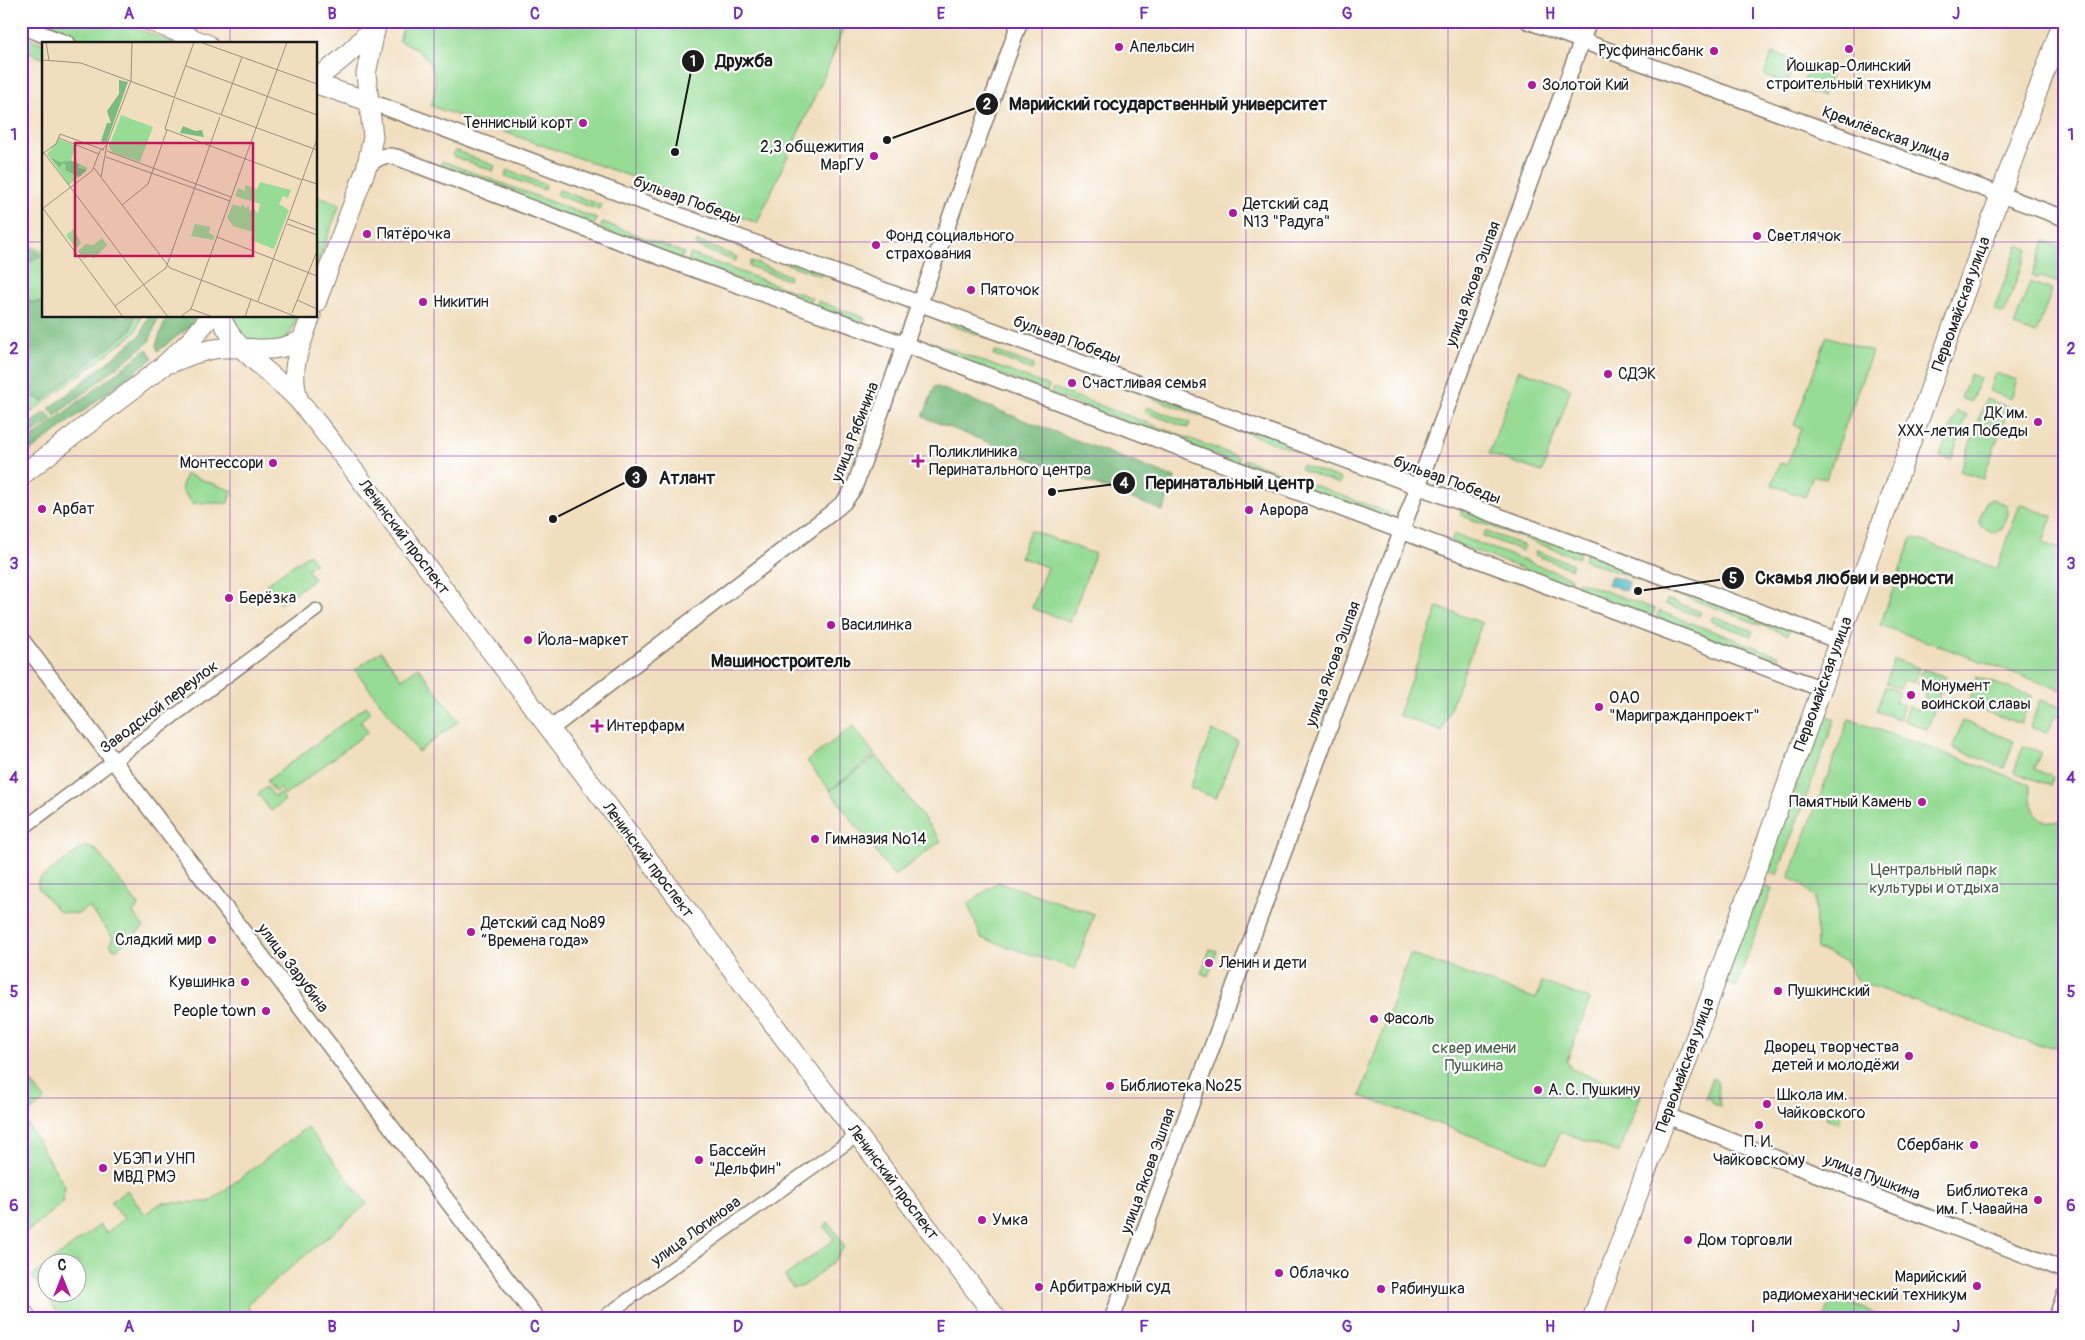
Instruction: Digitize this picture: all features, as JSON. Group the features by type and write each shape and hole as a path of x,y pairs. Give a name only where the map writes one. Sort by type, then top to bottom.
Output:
{"main road":[{"path":"148,21 203,42"},
{"path":"318,77 358,46 377,21"},
{"path":"318,298 366,169 373,136 366,74 377,21"},
{"name":"Первомайская улица","path":"1592,1319 2063,21"},
{"path":"318,85 368,101"},
{"path":"21,476 163,366 191,340 209,318"},
{"name":"Ленинский проспект","path":"222,318 228,332 299,401 997,1319"},
{"name":"Ленинский проспект","path":"299,401 295,390 294,372 310,318"},
{"path":"163,366 211,349 243,348 274,350 293,345 303,339"},
{"name":"Ленинский проспект","path":"191,355 228,359 248,365 274,377"},
{"path":"21,1309 28,1319"}],"street":[{"name":"улица Рябинина","path":"549,730 844,502 854,488 1020,21"},
{"name":"Кремлёвская улица","path":"1528,21 2064,218"},
{"name":"улица Якова Эшпая","path":"1112,1319 1589,21"},
{"path":"21,26 63,42"},
{"name":"бульвар Победы","path":"368,101 1839,641"},
{"path":"366,169 379,156 396,157 674,262 906,345 1822,689"},
{"name":"Заводской переулок","path":"21,830 316,610"},
{"name":"улица Зарубина","path":"21,639 537,1319"},
{"name":"улица Пушкина","path":"1667,1116 2064,1270"},
{"name":"улица Логинова","path":"601,1319 858,1135"},
{"path":"2054,1319 2064,1293"}],"green space":[{"path":"24,21 116,21 173,42 81,42"},
{"path":"405,21 846,21 827,70 757,223 431,106 435,84 434,74 431,65 419,51 399,41"},
{"path":"23,36 42,43 42,58 27,52 28,49 21,44"},
{"path":"1772,53 1787,58 1794,64 1787,83 1764,75"},
{"path":"1817,69 1831,74 1823,96 1801,89 1808,70 1816,73"},
{"path":"455,150 495,166 493,171 453,156"},
{"path":"442,161 597,219 594,226 440,168"},
{"path":"507,170 546,185 544,190 505,176"},
{"path":"559,190 601,205 599,210 557,195"},
{"path":"318,196 340,204 318,261"},
{"path":"603,222 684,253 681,259 600,229"},
{"path":"700,225 823,270 821,276 698,232"},
{"path":"697,241 737,257 735,261 695,246"},
{"path":"2045,241 2064,248 2064,287 2062,284 2039,276 2038,278 2032,276"},
{"path":"21,242 42,251 42,318 140,318 136,332 21,420"},
{"path":"21,244 41,255 21,267"},
{"path":"2018,245 2028,249 2004,314 1994,310"},
{"path":"691,254 812,298 809,305 688,261"},
{"path":"751,261 790,276 788,280 749,266"},
{"path":"2030,282 2052,290 2036,334 2014,326"},
{"path":"21,292 31,302 42,302 42,318 134,318 132,329 42,401 21,391"},
{"path":"818,301 865,318 862,324 815,307"},
{"path":"942,315 1059,358 1056,363 940,321"},
{"path":"147,318 158,318 149,342 55,416 49,409 141,335"},
{"path":"166,318 195,318 189,327 158,351 156,345"},
{"path":"232,318 296,318 287,337 281,342 274,344 258,343 250,340 234,323"},
{"path":"1827,336 1872,352 1826,479 1813,475 1805,497 1772,485 1780,463 1787,465 1801,428 1794,425"},
{"path":"931,342 1049,386 1047,392 929,348"},
{"path":"147,349 153,358 21,458 21,446"},
{"path":"994,351 1034,365 1032,370 993,355"},
{"path":"1064,360 1401,483 1399,489 1062,365"},
{"path":"1519,370 1571,388 1542,472 1489,454"},
{"path":"1995,373 2017,380 2011,399 1989,391"},
{"path":"1970,374 1980,378 1971,402 1961,398"},
{"path":"935,386 1175,478 1163,511 923,417"},
{"path":"1053,388 1239,457 1237,463 1051,394"},
{"path":"1986,399 2009,407 1983,479 1960,471"},
{"path":"1147,407 1190,423 1188,428 1145,412"},
{"path":"1957,411 1967,415 1951,460 1940,456"},
{"path":"46,412 52,419 21,442 21,430"},
{"path":"1244,459 1389,513 1387,519 1241,464"},
{"path":"1302,465 1341,479 1339,484 1300,469"},
{"path":"186,474 233,491 228,503 192,503 181,489"},
{"path":"1992,499 2007,505 2008,514 2002,529 1994,533 1980,526 1979,520 1987,501"},
{"path":"2020,504 2052,516 2043,543 2064,551 2064,691 1880,625 1912,537 1997,569"},
{"path":"1463,507 1581,550 1578,558 1460,515"},
{"path":"1030,530 1095,554 1070,622 1032,608 1047,567 1020,557"},
{"path":"1485,531 1525,546 1523,551 1483,536"},
{"path":"1454,534 1571,578 1569,586 1451,542"},
{"path":"1536,551 1573,564 1571,569 1535,555"},
{"path":"1587,552 1665,581 1662,589 1584,560"},
{"path":"309,554 315,563 307,569 314,579 280,604 266,584"},
{"path":"1577,581 1655,609 1652,617 1574,588"},
{"path":"1670,582 1791,627 1788,635 1667,590"},
{"path":"1667,599 1701,612 1699,616 1665,604"},
{"path":"1438,607 1482,623 1442,731 1398,715"},
{"path":"1659,611 1779,656 1776,664 1656,619"},
{"path":"1713,616 1753,631 1751,636 1711,621"},
{"path":"381,651 402,679 418,667 459,721 418,752 355,670"},
{"path":"1894,659 1919,668 1913,683 1904,680 1900,688 1886,683"},
{"path":"1923,669 1946,677 1937,702 1924,697 1927,687 1918,684"},
{"path":"1977,677 2031,696 2021,724 1968,705"},
{"path":"1885,686 1899,691 1895,702 1904,705 1899,719 1876,711"},
{"path":"1922,700 1936,705 1927,729 1903,720 1908,706 1919,710"},
{"path":"2040,700 2064,708 2064,718 2055,715 2048,733 2030,727"},
{"path":"366,706 371,712 360,721 368,732 285,795 280,788 275,792 267,781"},
{"path":"1823,714 1835,719 1777,875 1764,871"},
{"name":"Центральный парк культуры и отдыха","path":"1849,719 2030,784 2031,801 2036,814 2047,821 2064,820 2064,1046 2037,1045 1857,981 1846,961 1817,949 1815,898 1801,884 1789,878"},
{"path":"1963,721 2014,741 2004,768 1952,748"},
{"path":"853,726 875,755 830,790 807,761"},
{"path":"1212,731 1238,741 1216,798 1190,788"},
{"path":"2023,746 2041,752 2034,769 2054,777 2051,786 2014,772"},
{"path":"877,756 941,841 894,876 830,791"},
{"path":"267,787 274,796 280,793 285,800 271,811 258,794"},
{"path":"84,846 96,850 139,906 133,913 144,927 117,949 112,948 110,943 113,937 88,906 78,914 59,912 38,888 38,880"},
{"path":"998,882 1094,914 1075,969 981,938 968,904"},
{"path":"1761,885 1772,889 1736,987 1727,983 1730,962"},
{"path":"1210,949 1217,951 1208,976 1201,973"},
{"name":"сквер имени Пушкина","path":"1410,954 1536,999 1542,982 1590,999 1567,1061 1571,1069 1641,1095 1619,1153 1560,1131 1548,1163 1360,1096"},
{"path":"21,1069 45,1100 23,1117 65,1186 62,1203 21,1237"},
{"path":"1713,1078 1717,1080 1720,1106 1713,1104 1711,1099 1705,1098"},
{"path":"1830,1106 1843,1111 1839,1123 1826,1118"},
{"path":"307,1127 367,1204 247,1304 255,1319 62,1319 50,1302 88,1302 88,1252 64,1252 100,1225 106,1233 124,1219 111,1202 127,1190 145,1214 161,1203 209,1202"},
{"path":"828,1222 844,1247 835,1260 805,1285 793,1288 785,1276 834,1240 824,1226"},
{"path":"38,1271 38,1285 32,1276"},
{"path":"1832,1297 1891,1319 1824,1319"}],"water":[{"path":"1611,576 1629,582 1626,591 1608,584"}],"place":[{"name":"Апельсин","path":"1119,47"},
{"name":"Йошкар-Олинский строительный техникум","path":"1849,49"},
{"name":"Русфинансбанк","path":"1714,51"},
{"name":"Золотой Кий","path":"1532,85"},
{"name":"Теннисный корт","path":"583,123"},
{"name":"Марийский государственный университет","path":"887,140"},
{"name":"Дружба","path":"675,152"},
{"name":"2,3 общежития МарГУ","path":"874,156"},
{"name":"Детский сад N13 \"Радуга\"","path":"1233,213"},
{"name":"Пятёрочка","path":"367,234"},
{"name":"Светлячок","path":"1757,236"},
{"name":"Фонд социального страхования","path":"876,245"},
{"name":"Пяточок","path":"971,290"},
{"name":"Никитин","path":"423,302"},
{"name":"СДЭК","path":"1608,374"},
{"name":"Счастливая семья","path":"1072,383"},
{"name":"ДК им. ХХХ-летия Победы","path":"2038,422"},
{"name":"Поликлиника Перинатального центра","path":"918,461"},
{"name":"Монтессори","path":"273,463"},
{"name":"Перинатальный центр","path":"1052,492"},
{"name":"Арбат","path":"42,509"},
{"name":"Аврора","path":"1249,510"},
{"name":"Атлант","path":"553,519"},
{"name":"Скамья любви и верности","path":"1638,591"},
{"name":"Берёзка","path":"229,598"},
{"name":"Василинка","path":"831,625"},
{"name":"Йола-маркет","path":"528,640"},
{"name":"Монумент воинской славы","path":"1911,695"},
{"name":"OAO \"Маригражданпроект\"","path":"1599,707"},
{"name":"Интерфарм","path":"597,726"},
{"name":"Памятный Камень","path":"1922,802"},
{"name":"Гимназия №14","path":"815,839"},
{"name":"Детский сад №89 “Времена года»","path":"471,932"},
{"name":"Сладкий мир","path":"212,940"},
{"name":"Ленин и дети","path":"1209,963"},
{"name":"Кувшинка","path":"245,982"},
{"name":"Пушкинский","path":"1778,991"},
{"name":"People town","path":"266,1011"},
{"name":"Фасоль","path":"1374,1019"},
{"name":"Дворец творчества детей и молодёжи","path":"1909,1056"},
{"name":"Библиотека №25","path":"1110,1086"},
{"name":"А. С. Пушкину","path":"1538,1090"},
{"name":"Школа им. Чайковского","path":"1767,1104"},
{"name":"П. И. Чайковскому","path":"1759,1125"},
{"name":"Сбербанк","path":"1974,1145"},
{"name":"Бассейн \"Дельфин\"","path":"699,1160"},
{"name":"УБЭП и УНП МВД РМЭ","path":"103,1168"},
{"name":"Библиотека им. Г.Чавайна","path":"2038,1200"},
{"name":"Умка","path":"982,1220"},
{"name":"Дом торговли","path":"1688,1240"},
{"name":"Облачко","path":"1279,1273"},
{"name":"Марийский радиомеханический техникум","path":"1977,1286"},
{"name":"Арбитражный суд","path":"1039,1287"},
{"name":"Рябинушка","path":"1381,1289"}],"district":[{"name":"Машиностроитель","path":"781,661"}]}
